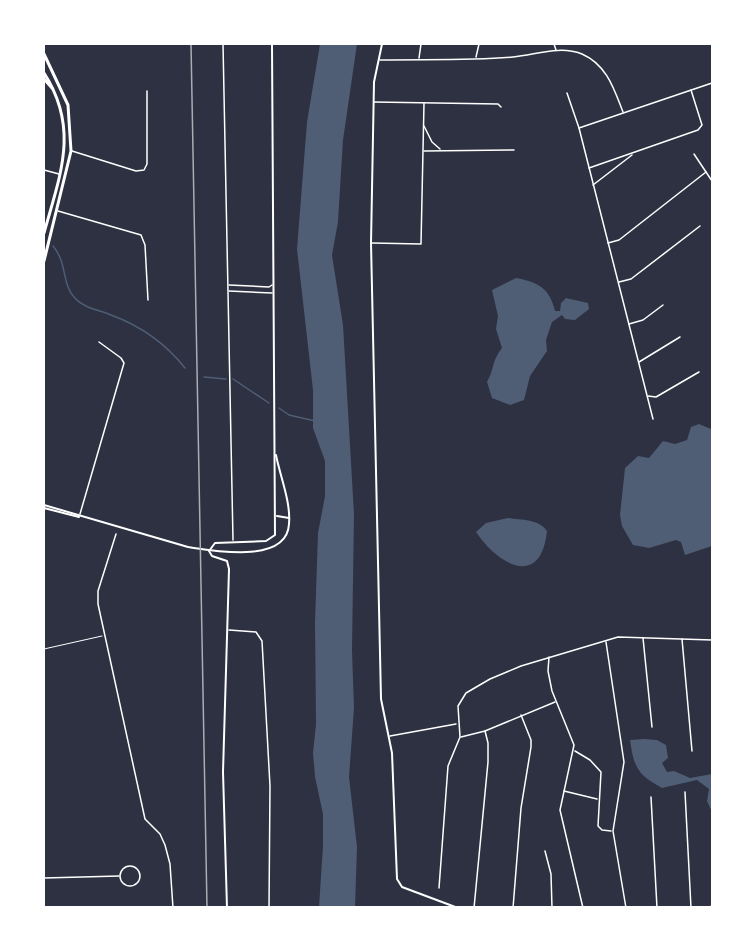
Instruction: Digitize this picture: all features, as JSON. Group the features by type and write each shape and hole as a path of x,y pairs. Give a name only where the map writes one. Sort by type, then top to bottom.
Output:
{"main road":[{"path":"44,54 62,87 68,105 71,151 44,261"},
{"path":"44,62 50,68"},
{"path":"44,73 62,108 65,133 59,174 44,233"},
{"path":"44,79 53,89"}],"street":[{"path":"223,44 233,542"},
{"path":"227,908 223,772 229,565 224,559 212,556 209,551 215,543 266,541 274,538 276,516 272,293 272,44"},
{"path":"382,44 373,102 371,243 381,699 393,772 397,879 402,886 458,908"},
{"path":"419,59 421,44"},
{"path":"476,58 479,44"},
{"path":"554,44 556,50"},
{"path":"379,60 514,57 556,50 582,54 603,70 611,81 623,112"},
{"path":"579,128 712,83"},
{"path":"588,168 698,130 702,125 691,90"},
{"path":"71,151 136,171 144,170 147,164 147,91"},
{"path":"567,93 579,128 653,419"},
{"path":"373,102 498,105 501,107"},
{"path":"371,243 421,244 423,103"},
{"path":"423,126 432,142 442,151"},
{"path":"423,151 514,150"},
{"path":"592,186 634,153"},
{"path":"694,154 712,181"},
{"path":"44,170 59,174"},
{"path":"608,243 619,240 706,172"},
{"path":"57,211 141,235 146,245 148,300"},
{"path":"618,282 631,279 700,226"},
{"path":"228,285 272,285"},
{"path":"236,291 237,286"},
{"path":"229,292 272,293"},
{"path":"628,324 637,323 663,304"},
{"path":"638,362 680,337"},
{"path":"79,517 124,365 122,358 99,342"},
{"path":"647,396 656,396 699,372"},
{"path":"44,507 188,548 212,551 263,551 275,548 286,537 289,518 275,449"},
{"path":"276,516 289,518"},
{"path":"116,534 98,591 104,635 145,819 160,834 170,864 173,908"},
{"path":"228,630 256,632 262,641 269,777 268,908"},
{"path":"643,636 652,727"},
{"path":"439,888 448,766 460,737 457,724 458,706 466,693 490,679 549,657 606,640 643,636 712,640"},
{"path":"682,637 692,751"},
{"path":"606,640 624,762 613,831 626,908"},
{"path":"549,657 548,671 556,701 568,727 574,750 560,810 583,908"},
{"path":"460,737 484,731 556,701"},
{"path":"513,908 521,808 531,740 521,715"},
{"path":"388,736 457,724"},
{"path":"474,908 488,762 488,743 484,731"},
{"path":"574,750 583,755 601,772 598,799 600,829 613,831"},
{"path":"564,791 598,799"},
{"path":"685,792 691,908"},
{"path":"651,797 657,908"},
{"path":"545,851 550,865 552,908"},
{"path":"130,866 135,867 140,876 138,881 129,886 124,885 120,876 121,871 130,866"},
{"path":"44,878 120,876"},
{"path":"707,908 712,906"}],"lane":[{"path":"44,649 104,635"}],"water":[{"path":"320,44 357,44 343,140 338,222 332,255 343,325 354,514 352,650 354,708 349,777 357,847 355,908 319,907 323,814 315,777 313,753 316,724 315,622 318,533 325,496 325,461 313,428 313,390 297,249 307,122"},
{"path":"516,278 537,284 547,292 555,311 560,311 561,303 566,298 588,303 589,309 575,320 565,319 562,315 552,322 546,340 547,351 530,376 524,400 510,405 492,398 487,382 496,357 502,348 496,329 498,316 492,290"},
{"path":"699,424 711,429 712,432 712,546 685,555 681,542 676,540 649,548 633,545 622,526 620,515 625,468 638,456 649,458 663,441 675,444 687,440 691,427"},
{"path":"508,518 535,522 547,531 543,549 536,560 528,566 518,566 496,554 476,532 486,523"},
{"path":"630,740 657,740 666,745 668,758 662,763 667,772 674,771 690,778 712,774 712,812 707,801 709,789 697,780 662,788 638,770"}],"waterway":[{"path":"53,246 60,259 70,292 78,301 143,330 178,359 185,368"},
{"path":"204,377 226,379"},
{"path":"233,379 269,403"},
{"path":"279,408 289,415 315,421"}],"railway":[{"path":"191,44 207,908"}]}
